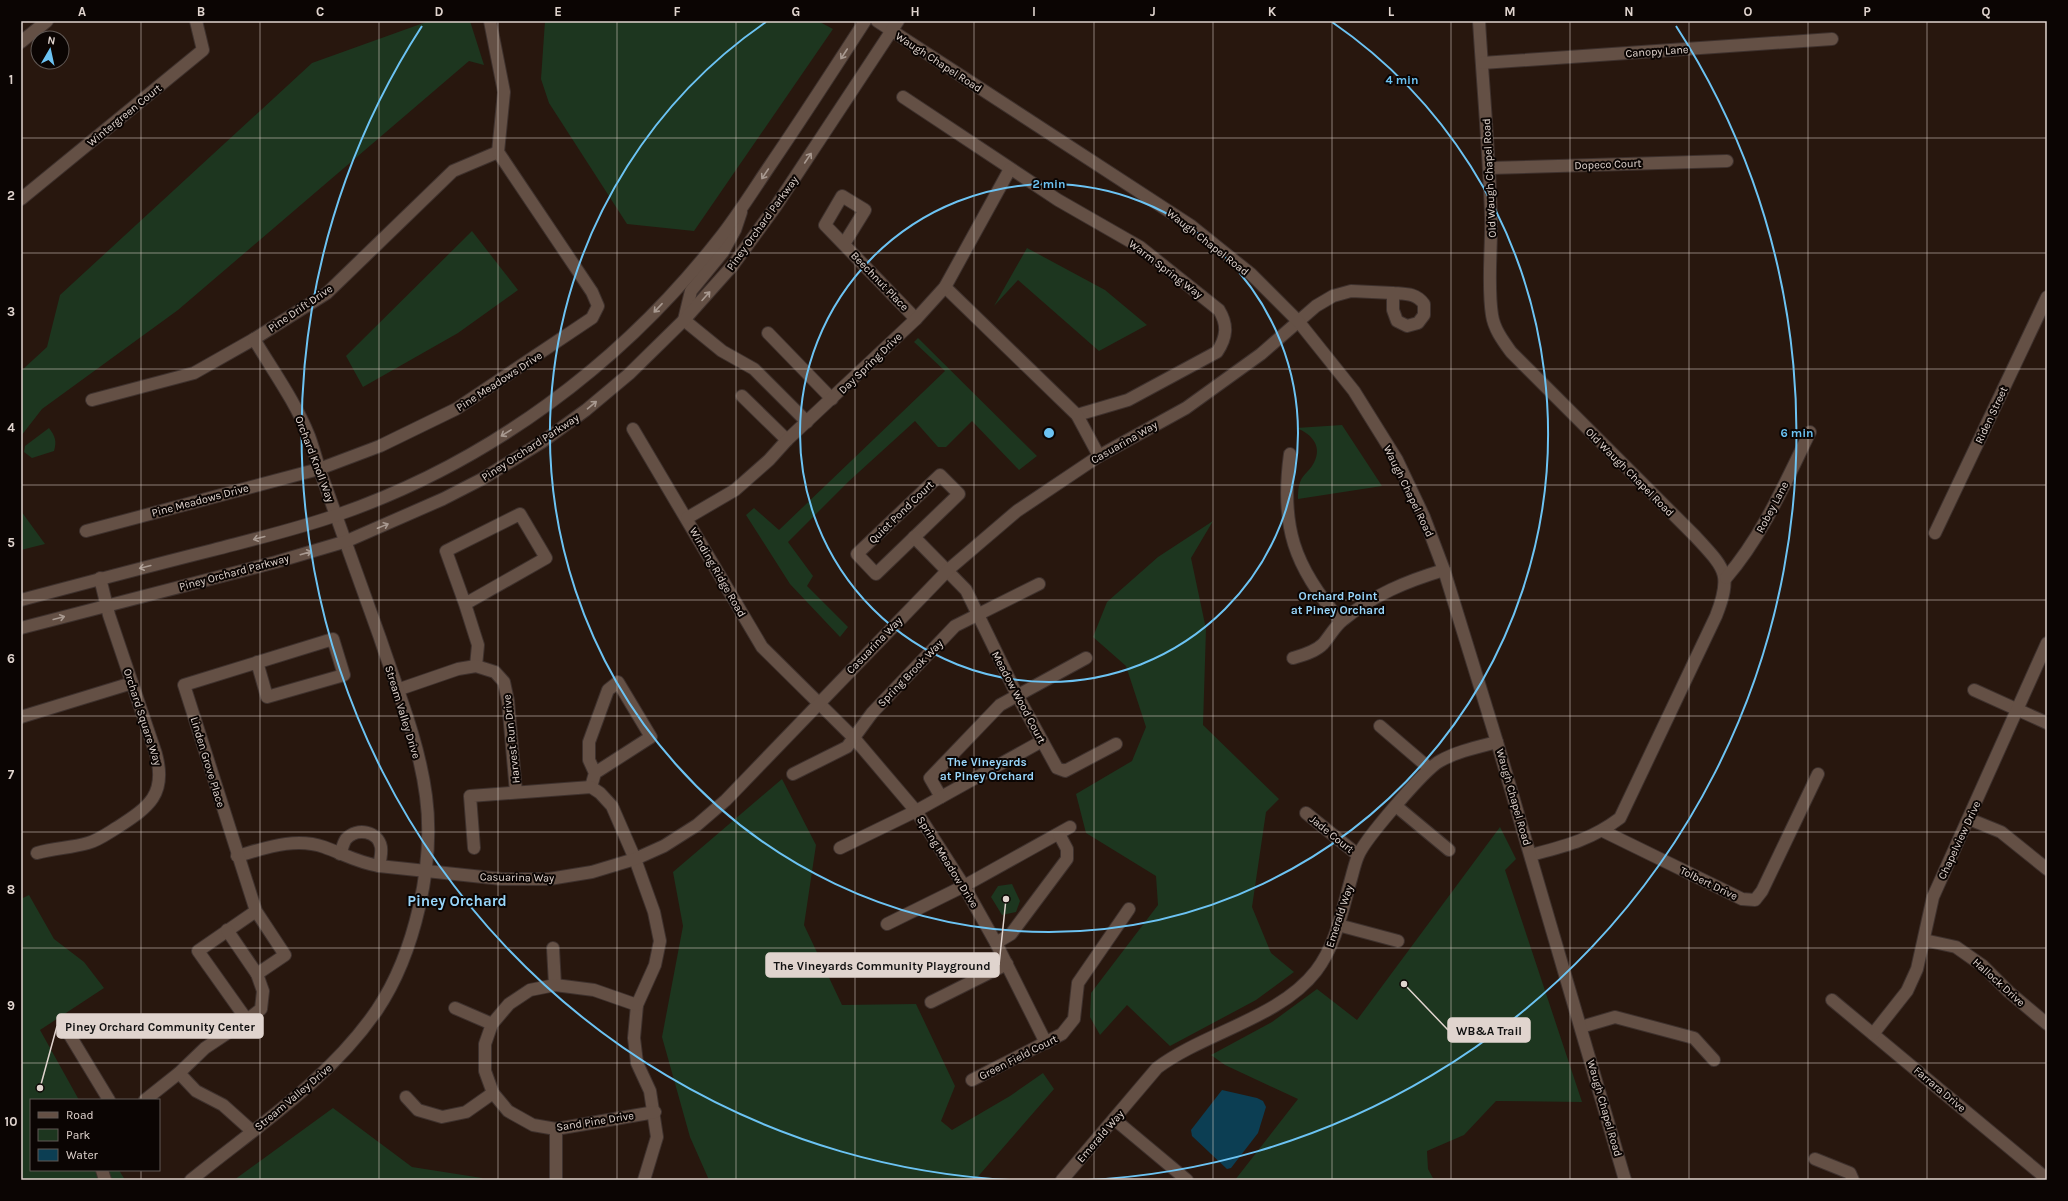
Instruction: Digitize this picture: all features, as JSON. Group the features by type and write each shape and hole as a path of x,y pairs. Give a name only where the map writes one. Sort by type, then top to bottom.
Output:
{"street":[{"path":"21,42 47,21"},
{"name":"Wintergreen Court","path":"21,199 203,50 197,31 196,21"},
{"path":"490,21 504,92 498,152"},
{"path":"21,600 100,578 254,539 337,515 384,497 470,455 529,418 571,388 648,319 685,280 719,239 742,208 866,21"},
{"name":"Waugh Chapel Road","path":"877,21 895,26 1190,225 1251,274 1298,321 1354,391 1396,460 1424,517 1444,570 1531,855 1626,1180"},
{"name":"Old Waugh Chapel Road","path":"1479,21 1489,168 1492,246 1492,316 1502,338 1511,352 1696,536 1718,562 1726,578"},
{"name":"Piney Orchard Parkway","path":"21,628 276,562 347,541 443,499 482,479 542,442 586,410 629,374 684,320 733,266 763,224 895,26"},
{"name":"Canopy Lane","path":"1482,62 1832,39"},
{"name":"Warm Spring Way","path":"903,97 1010,170 1058,200 1140,247 1219,310 1225,320 1226,332 1223,342 1217,352 1128,400 1077,416"},
{"name":"Pine Drift Drive","path":"92,400 194,373 254,339 327,293 453,171 498,152"},
{"name":"Pine Meadows Drive","path":"86,531 319,469 380,446 456,409 592,318 598,306 592,292 498,152"},
{"name":"Dopeco Court","path":"1489,168 1727,160"},
{"name":"Day Spring Drive","path":"687,518 735,490 769,460 916,318 945,287 1010,170"},
{"path":"742,208 734,230 723,252 692,291 684,320 722,352 754,369 807,422"},
{"name":"Beechnut Place","path":"844,244 916,318"},
{"path":"945,287 1077,416 1099,456"},
{"name":"Casuarina Way","path":"379,866 425,872 502,878 549,878 592,872 635,859 664,846 697,825 726,800 948,570 1017,511 1099,456 1186,408 1261,354 1316,306 1333,296 1351,291 1393,293"},
{"name":"Riden Street","path":"1935,533 2047,297"},
{"path":"768,333 832,399"},
{"name":"Orchard Knoll Way","path":"254,339 289,395 308,435 319,469 347,541"},
{"path":"742,396 788,440"},
{"name":"Winding Ridge Road","path":"633,429 762,647 819,702"},
{"name":"Robey Lane","path":"1726,578 1741,560 1766,522 1810,432"},
{"path":"1290,454 1286,484 1287,516 1294,545 1303,569 1320,597 1341,621"},
{"name":"Quiet Pond Court","path":"940,475 959,494 914,537 876,574 857,554 940,475"},
{"path":"465,604 546,558 520,514 446,551 478,645 476,666"},
{"path":"914,537 948,570"},
{"name":"Stream Valley Drive","path":"191,1180 313,1083 348,1049 378,1008 401,965 414,927 425,872 428,842 426,796 415,743 347,541"},
{"name":"Meadow Wood Court","path":"948,570 966,590 976,616 1056,768 1065,771 1116,744"},
{"path":"1293,658 1308,654 1322,645 1341,621 1386,591 1410,580 1444,570"},
{"name":"Orchard Square Way","path":"37,853 90,843 143,811 154,798 160,778 159,766 106,605 100,578"},
{"path":"1531,855 1577,843 1603,831 1620,818 1716,616 1723,598 1726,578"},
{"name":"Spring Brook Way","path":"793,774 847,747 872,713 955,626 1039,584"},
{"name":"Linden Grove Place","path":"257,662 267,697 344,675 333,640 257,662 184,685 237,856 256,911 285,955 257,974"},
{"name":"Chapelview Drive","path":"1873,1034 1907,992 1917,969 1924,940 1928,911 1933,897 2047,643"},
{"path":"941,798 930,778 1000,705 1086,658"},
{"name":"Harvest Run Drive","path":"397,690 458,668 476,666 495,672 504,682 508,701 516,792"},
{"path":"595,773 651,737 618,682 608,690 589,742 589,760 595,773 591,787 600,793 612,806 635,859 654,912 660,942 655,965 637,1005 634,1038 637,1063 650,1091 655,1112 657,1137 644,1180"},
{"path":"21,718 132,683"},
{"path":"1974,690 2047,723"},
{"name":"Spring Meadow Drive","path":"819,702 854,738 916,811 964,886 996,943 1046,1043"},
{"path":"1380,726 1429,768"},
{"path":"840,848 941,798 1042,741"},
{"name":"Emerald Way","path":"1062,1180 1157,1068 1172,1057 1273,1006 1296,990 1315,972 1330,948 1358,855 1396,806 1429,768 1453,754 1497,742"},
{"name":"Tolbert Drive","path":"1603,831 1742,899 1755,900 1762,891 1818,774"},
{"name":"Harvest Run Drive","path":"474,848 470,796 591,787"},
{"path":"1396,806 1449,850"},
{"name":"Jade Court","path":"1306,813 1358,855"},
{"path":"1969,819 2001,832 2047,869"},
{"path":"887,924 964,886 1070,827"},
{"path":"237,856 280,844 300,843 323,847 364,864 379,866 382,848 378,840 372,834 362,831 352,834 346,840 340,854"},
{"path":"996,943 1011,934 1067,859 1067,849 1059,834"},
{"name":"Green Field Court","path":"972,1080 1062,1034 1074,1019 1078,983 1129,909"},
{"path":"247,1020 198,951 256,911"},
{"path":"1338,925 1398,941"},
{"path":"146,1099 205,1048 261,1009 264,991 257,974 227,930"},
{"name":"Hallock Drive","path":"1924,940 1956,947 1984,966 2009,992 2047,1024"},
{"path":"553,948 555,985"},
{"path":"931,1002 1007,964"},
{"name":"Sand Pine Drive","path":"637,1005 594,990 555,985 530,990 509,1004 492,1024 485,1044 486,1070 493,1093 508,1111 533,1125 556,1129 655,1112"},
{"name":"Farrara Drive","path":"1832,1000 2047,1179"},
{"path":"455,1008 492,1024"},
{"path":"1581,1027 1615,1017 1694,1038 1714,1060"},
{"path":"63,1024 108,1099"},
{"path":"178,1073 196,1091 223,1105 252,1131"},
{"path":"406,1097 418,1110 442,1117 466,1112 493,1093"},
{"path":"1114,1119 1187,1180"},
{"path":"556,1129 556,1180"},
{"path":"1815,1159 1850,1173 1853,1180"}],"green space":[{"path":"429,21 470,21 484,65 469,61 178,310 42,409 21,436 21,371 47,347 60,295 312,63"},
{"path":"545,21 818,21 833,29 694,231 627,224 549,103 541,79"},
{"path":"472,231 518,290 458,333 363,387 346,356"},
{"path":"1027,248 1105,290 1147,325 1099,351 1018,280 994,306"},
{"path":"918,338 1037,456 1019,470 972,421 946,447 938,447 915,421 848,482 788,542 813,576 807,586 848,627 840,637 790,584 746,515 754,508 779,530 945,371 914,342"},
{"path":"1342,425 1382,486 1298,499 1300,482 1312,466 1317,453 1317,448 1312,438 1296,428"},
{"path":"49,428 55,439 54,451 32,458 24,452 25,446"},
{"path":"21,511 45,544 21,550"},
{"path":"1213,521 1191,558 1206,629 1203,725 1279,799 1266,812 1252,907 1271,953 1294,972 1256,1000 1170,1046 1127,1005 1100,1035 1090,1017 1091,993 1158,905 1156,876 1086,833 1076,794 1132,761 1146,727 1126,666 1093,637 1107,602 1158,557"},
{"path":"782,779 816,845 804,925 842,1005 916,1004 955,1086 941,1121 952,1130 1010,1096 1043,1073 1054,1089 975,1180 709,1180 690,1137 662,1037 683,926 673,872"},
{"path":"1500,827 1516,859 1505,870 1582,1102 1496,1101 1464,1135 1427,1151 1428,1169 1434,1180 1235,1180 1298,1099 1225,1065 1211,1055 1272,1022 1317,989 1357,1020"},
{"path":"1012,884 1020,901 1016,912 1002,915 991,897 998,886"},
{"path":"29,895 54,939 84,962 104,988 40,1030 78,1099 30,1099 30,1171 120,1171 125,1180 21,1180 21,899"},
{"path":"333,1108 412,1167 482,1178 483,1180 234,1180"}],"water":[{"path":"1222,1090 1257,1098 1263,1101 1266,1107 1258,1133 1231,1168 1227,1169 1192,1136 1191,1130"}],"place":[{"name":"The Vineyards Community Playground","path":"1006,899"},
{"name":"WB&A Trail","path":"1404,984"},
{"name":"Piney Orchard Community Center","path":"40,1088"}],"district":[{"name":"Orchard Point at Piney Orchard","path":"1338,603"},
{"name":"The Vineyards at Piney Orchard","path":"987,769"},
{"name":"Piney Orchard","path":"457,901"}]}
